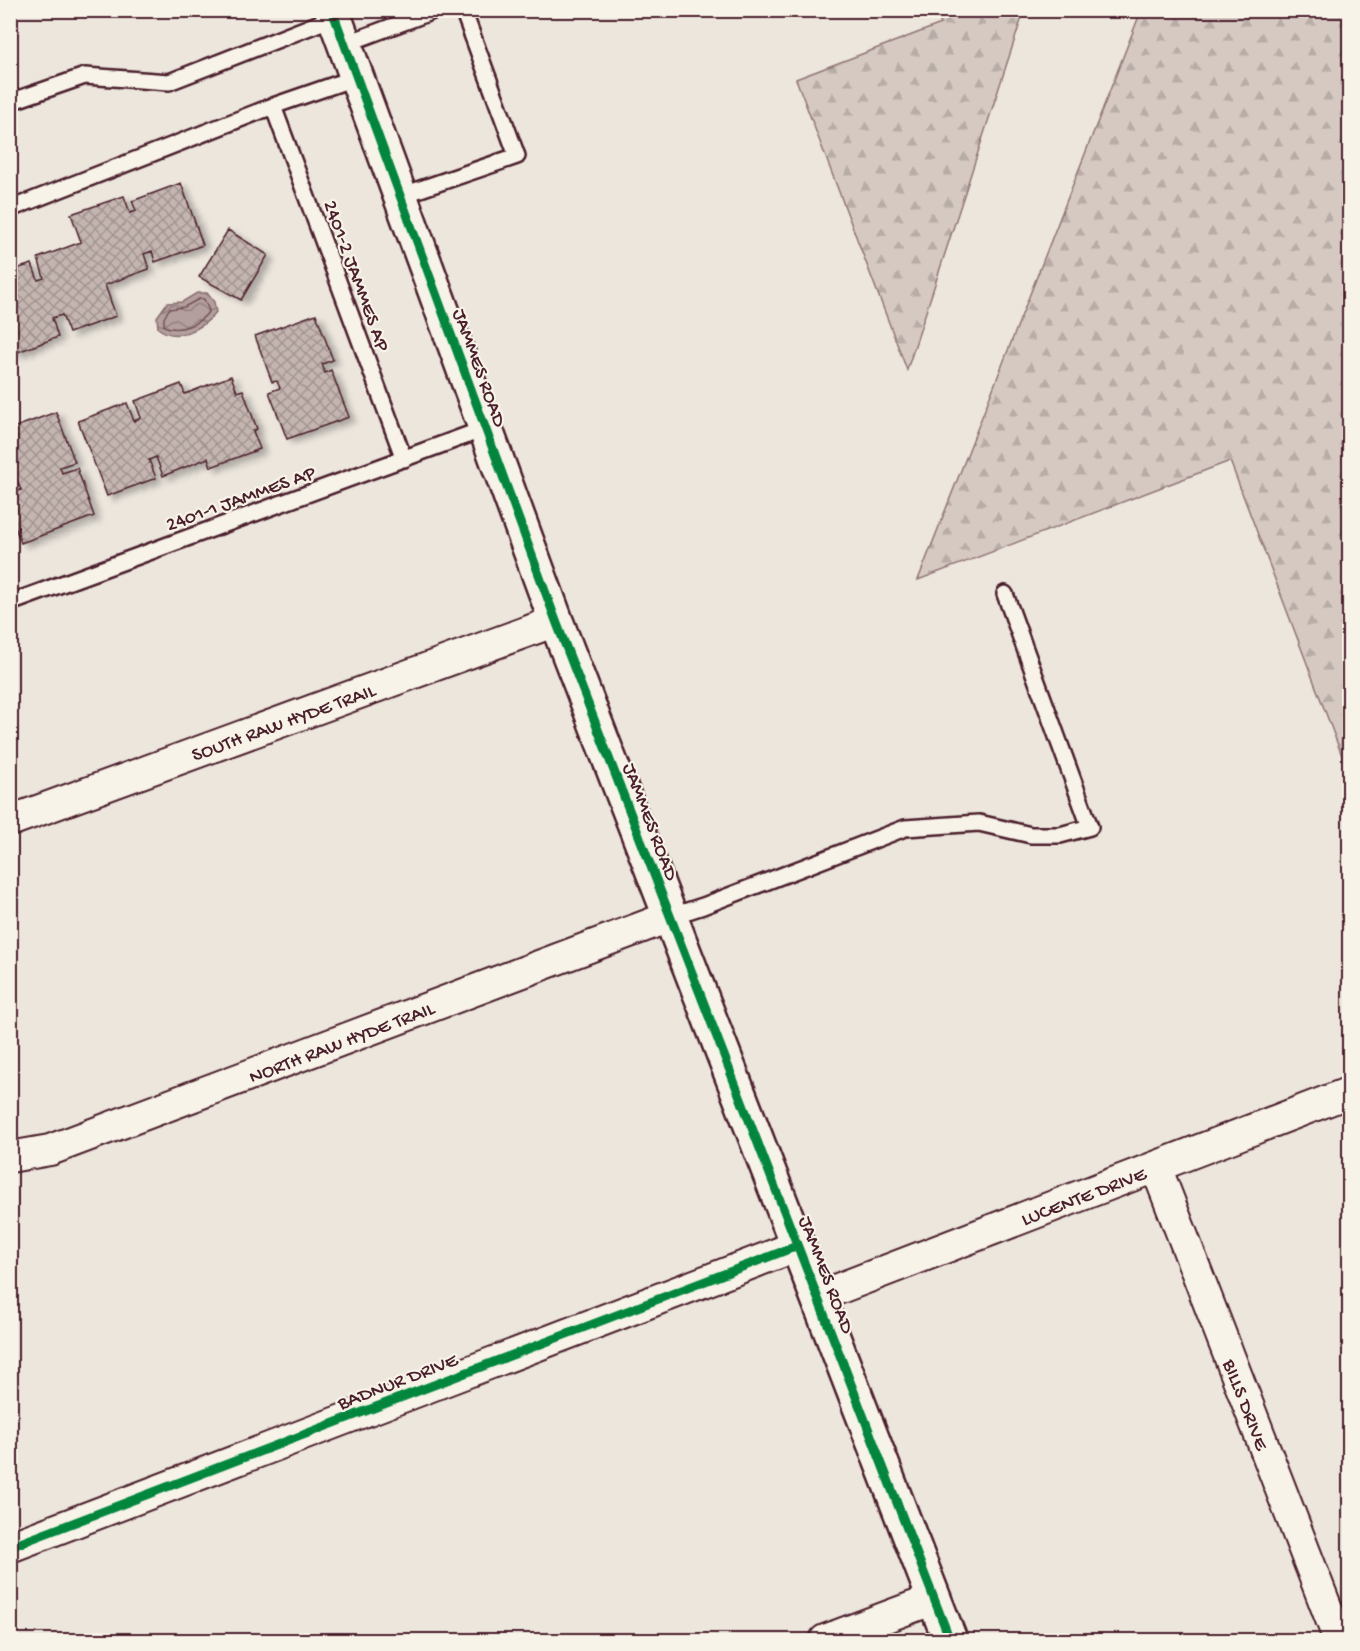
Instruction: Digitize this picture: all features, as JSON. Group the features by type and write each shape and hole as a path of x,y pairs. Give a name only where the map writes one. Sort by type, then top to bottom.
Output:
{"street":[{"name":"JAMMES ROAD","path":"337,24 556,621 950,1641"},
{"name":"SOUTH RAW HYDE TRAIL","path":"10,821 556,621"},
{"name":"NORTH RAW HYDE TRAIL","path":"10,1157 50,1150 669,917"},
{"name":"LUCENTE DRIVE","path":"817,1297 1350,1092"},
{"name":"BILLS DRIVE","path":"1156,1167 1339,1641"},
{"name":"BADNUR DRIVE","path":"10,1547 797,1246"},
{"path":"825,1641 934,1599"}],"lane":[{"path":"10,102 85,76 169,82 337,24 436,10"},
{"path":"400,196 517,156 463,10"},
{"path":"10,208 273,106 357,77"},
{"name":"2401-2 JAMMES AP","path":"273,106 404,459"},
{"name":"2401-1 JAMMES AP","path":"10,603 484,429"},
{"path":"669,917 905,828 979,824 1031,835 1060,835 1090,826 1005,594"}],"green space":[{"path":"936,11 1024,11 907,370 796,79 941,24"},
{"path":"1141,11 1349,11 1349,774 1230,461 918,580"}],"water":[{"path":"197,293 207,293 214,302 216,312 211,318 197,328 181,334 165,332 158,328 157,317 167,303 182,302"}],"building":[{"path":"181,183 203,245 155,262 152,251 144,254 149,269 105,285 116,316 69,333 62,315 52,318 58,337 15,353 10,340 10,271 32,264 38,280 44,278 38,258 81,242 71,214 124,196 130,213 136,211 132,201"},
{"path":"228,230 268,255 241,300 199,277"},
{"path":"316,314 333,360 322,364 325,373 331,370 349,417 287,439 269,392 280,388 277,381 272,382 255,336"},
{"path":"231,376 237,392 243,390 257,429 253,431 260,449 211,467 208,458 163,476 156,457 149,460 156,478 107,496 78,421 127,403 134,421 141,418 135,401 181,384 185,394"},
{"path":"56,412 75,462 60,467 62,473 77,468 94,516 21,543 10,514 10,494 21,490 17,480 10,482 10,429"}],"cycle path":[{"path":"332,10 556,621 950,1640"},
{"path":"10,1547 797,1246"}]}
